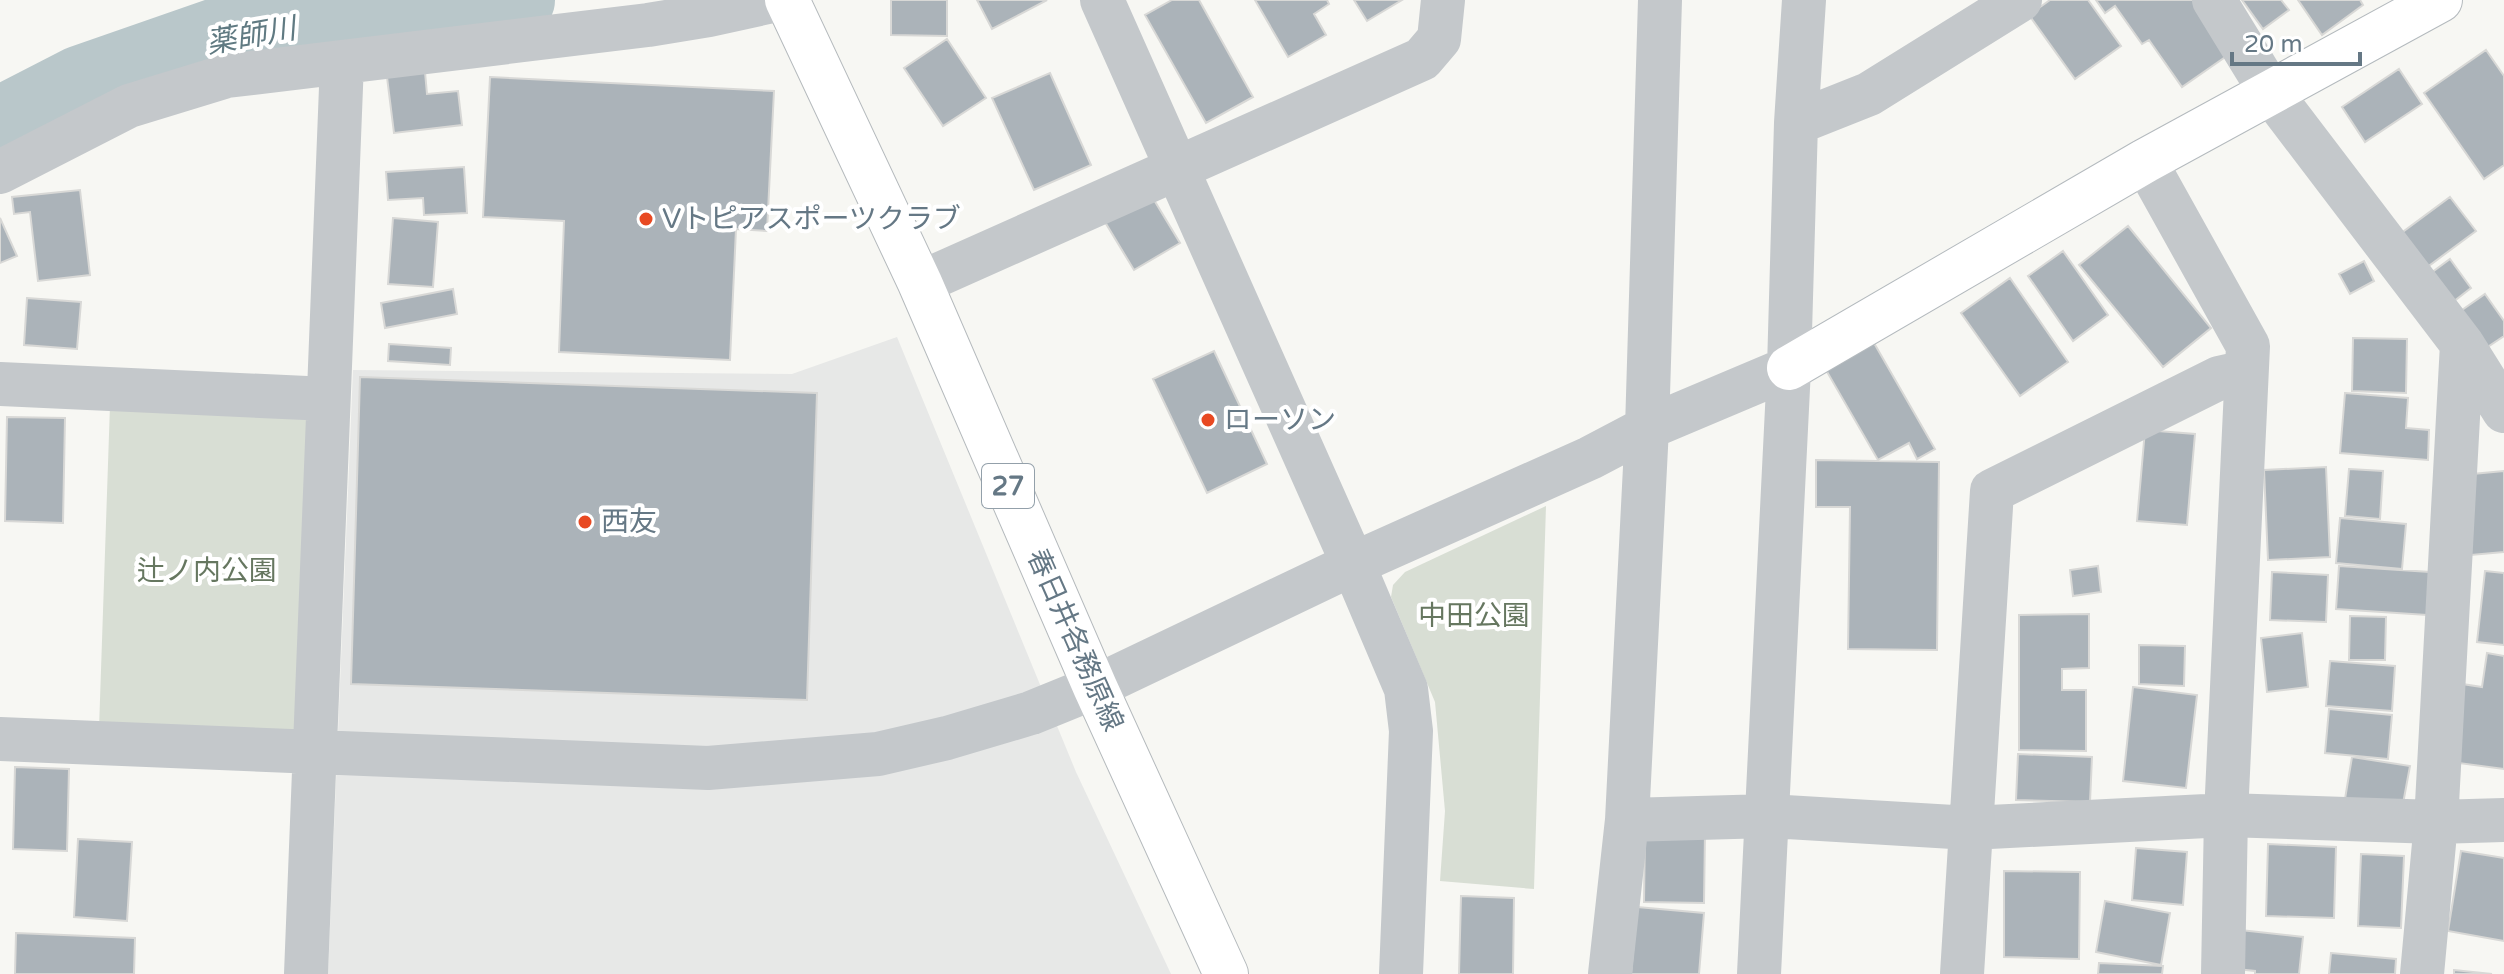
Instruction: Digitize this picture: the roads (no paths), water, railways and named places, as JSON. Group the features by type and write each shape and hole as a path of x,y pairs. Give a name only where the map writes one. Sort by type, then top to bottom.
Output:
{"main road":[{"name":"春日井各務原線","path":"787,0 920,283 1095,687 1226,974"},
{"path":"1789,368 2145,161 2440,0"}],"street":[{"path":"0,172 129,106 227,76 648,25 777,0"},
{"path":"1102,0 1406,689 1411,731 1401,974"},
{"path":"920,283 1422,59 1439,39 1443,0"},
{"path":"1610,974 1627,820 1647,428 1660,0"},
{"path":"1759,974 1769,816 1789,368 1796,123 1804,0"},
{"path":"1796,123 1869,94 2020,0"},
{"path":"2214,0 2271,93 2462,344 2504,411"},
{"path":"306,974 342,62"},
{"path":"2145,161 2248,346 2226,815 2223,974"},
{"path":"2422,974 2436,822 2462,344"},
{"path":"0,739 708,768 878,754 947,738 1031,713 1095,687 1353,564 1590,458 1647,428 1789,368"},
{"path":"1962,974 1992,491 2219,378 2246,372"},
{"path":"0,384 328,399"},
{"path":"1627,820 1769,816 1970,828 2226,815 2436,822 2504,820"}],"waterway":[{"name":"薬師川","path":"0,126 82,84 223,35 360,22 516,0"}],"place":[{"name":"Vトピアスポーツクラブ","path":"646,219"},
{"name":"ローソン","path":"1208,420"},
{"name":"西友","path":"585,522"}],"park label":[{"name":"辻ノ内公園","path":"207,571"},
{"name":"中田公園","path":"1474,616"}]}
